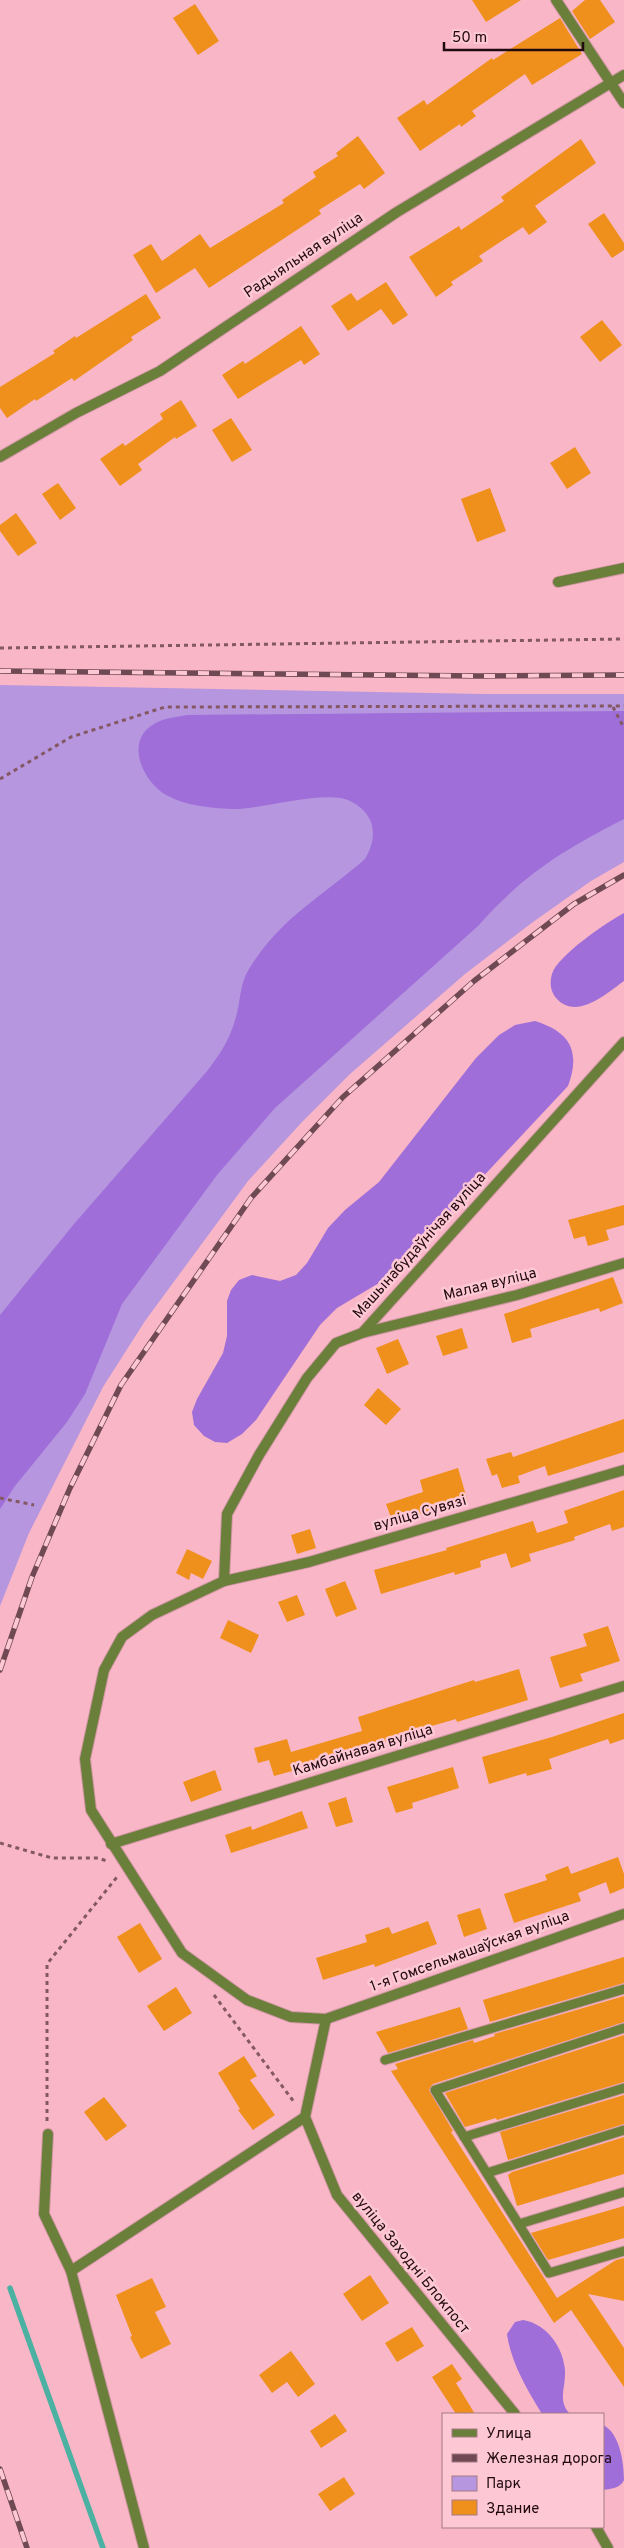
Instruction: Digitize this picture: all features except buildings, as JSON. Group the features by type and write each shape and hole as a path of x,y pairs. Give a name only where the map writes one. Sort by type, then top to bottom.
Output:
{"street":[{"path":"556,0 624,103"},
{"name":"Радыяльная вуліца","path":"0,457 76,413 160,371 396,212 624,75"},
{"path":"558,582 624,568"},
{"name":"Машынабудаўнічая вуліца","path":"224,1581 227,1514 259,1455 307,1378 336,1343 362,1333 624,1042"},
{"name":"Малая вуліца","path":"362,1333 517,1295 624,1263"},
{"name":"вуліца Сувязі","path":"224,1581 309,1562 624,1470"},
{"path":"71,2271 305,2116 326,2019 291,2017 247,2000 182,1953 91,1810 85,1759 104,1670 122,1637 152,1615 224,1581"},
{"name":"Камбайнавая вуліца","path":"111,1844 624,1686"},
{"name":"1-я Гомсельмашаўская вуліца","path":"326,2019 624,1914"},
{"name":"вуліца Заходні Блокпост","path":"305,2116 337,2196 514,2413"},
{"path":"48,2134 44,2214 71,2271 144,2548"},
{"path":"597,2528 608,2548"}],"lane":[{"path":"385,2060 624,1989"},
{"path":"624,2028 435,2090 549,2274 624,2251"},
{"path":"464,2137 624,2088"},
{"path":"487,2173 624,2130"},
{"path":"519,2224 624,2192"}],"path":[{"path":"0,648 624,639"},
{"path":"612,706 624,728"},
{"path":"0,779 72,737 165,707 624,706"},
{"path":"0,1498 34,1505"},
{"path":"0,1843 52,1858 98,1858 126,1866 47,1964 48,2134"},
{"path":"212,1992 305,2116"}],"green space":[{"path":"0,685 484,694 624,694 624,862 591,881 465,974 350,1074 302,1122 248,1181 145,1321 103,1387 29,1533 0,1606"}],"shaded area":[{"path":"624,711 624,819 563,853 512,891 478,926 275,1108 217,1175 122,1304 85,1394 67,1422 15,1486 0,1509 0,1315 74,1224 208,1070 230,1034 237,1014 246,975 261,951 288,922 365,859 372,843 372,827 366,813 352,802 341,798 311,798 232,809 207,807 174,799 158,789 144,771 139,751 140,740 145,731 162,720 187,715"},
{"path":"624,913 624,981 591,1003 573,1007 565,1005 555,997 551,988 551,977 556,967 572,949"},
{"path":"535,1021 557,1031 570,1044 573,1063 568,1086 403,1262 379,1283 337,1308 320,1325 256,1420 242,1434 227,1443 215,1442 204,1436 194,1425 192,1412 197,1399 223,1353 227,1336 227,1301 231,1290 239,1280 252,1275 280,1281 296,1275 307,1263 328,1228 345,1210 379,1182 476,1058 499,1035 515,1025"},
{"path":"523,2320 532,2322 546,2332 557,2345 564,2361 563,2399 569,2413 541,2413 520,2376 509,2345 507,2334 515,2322"},
{"path":"604,2426 609,2429 617,2441 622,2457 624,2480 623,2483 612,2489 604,2490"}],"waterway":[{"path":"10,2288 103,2548"}],"railway":[{"path":"0,671 480,676 624,675"},
{"path":"0,1670 32,1577 70,1488 121,1385 251,1198 343,1097 474,981 574,904 624,875"},
{"path":"0,2469 27,2548"}]}
